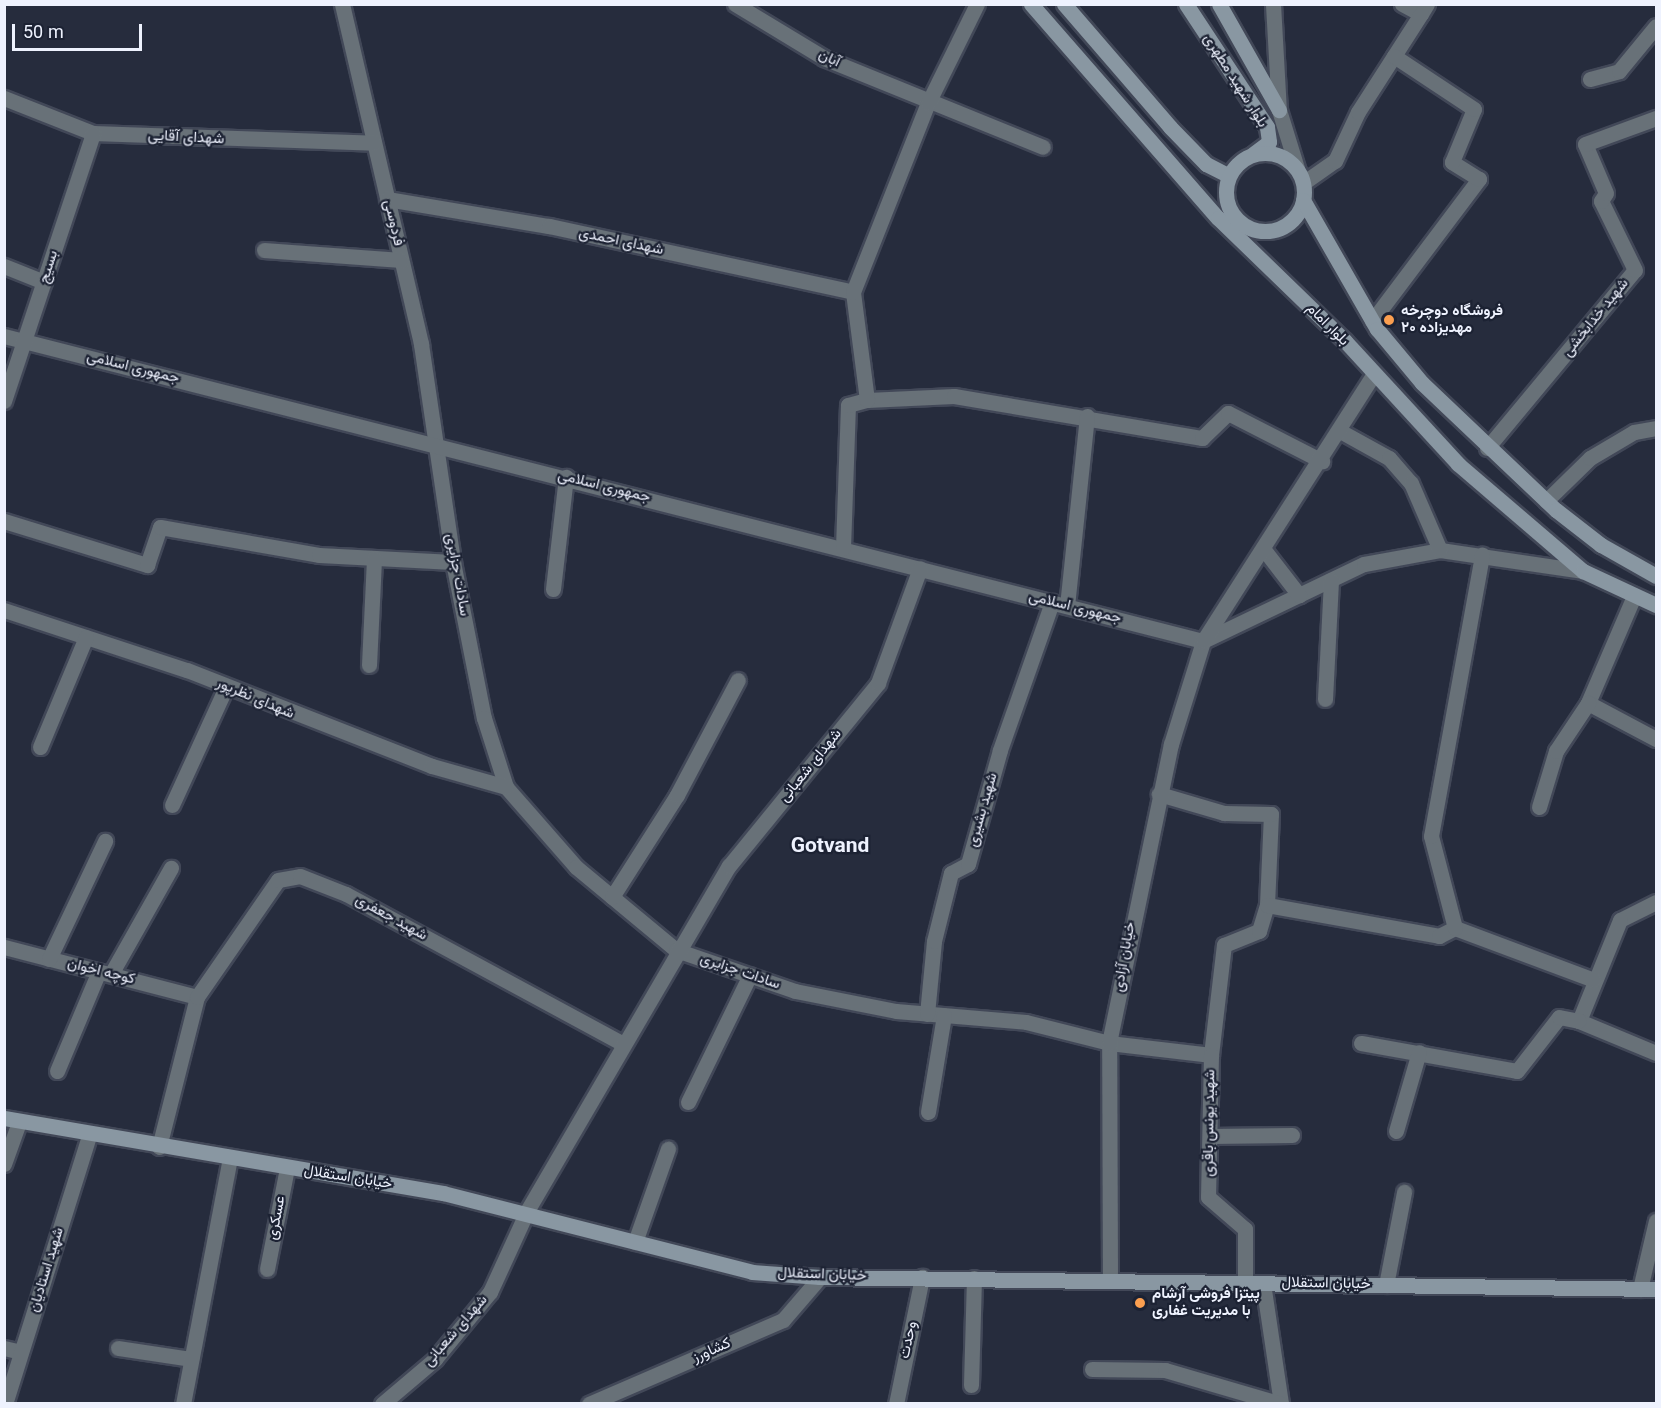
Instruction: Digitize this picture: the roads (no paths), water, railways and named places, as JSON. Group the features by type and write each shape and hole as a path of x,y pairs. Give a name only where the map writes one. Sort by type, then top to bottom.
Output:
{"street":[{"name":"فردوسی","path":"342,4 401,260 436,444"},
{"name":"آبان","path":"735,4 824,58 928,103 1043,147"},
{"path":"867,400 853,292 928,103 977,4"},
{"name":"بلوار امام","path":"1031,4 1199,196 1458,464 1583,571 1656,605"},
{"path":"1064,4 1170,127 1206,164 1228,175"},
{"name":"بلوار شهید مطهری","path":"1186,4 1267,127 1269,142 1253,154"},
{"name":"بلوار شهید مطهری","path":"1219,4 1279,110"},
{"path":"1239,221 1253,229 1284,226 1298,215 1303,200 1303,183 1279,110 1273,4"},
{"path":"1303,183 1335,162 1358,112 1424,9 1402,4"},
{"path":"1590,80 1619,71 1656,26"},
{"path":"1372,321 1479,179 1452,162 1474,109 1394,56"},
{"name":"شهدای آقایی","path":"4,98 93,133 374,143"},
{"name":"شهید خدابخشی","path":"1487,448 1635,270 1600,201 1606,193 1585,144 1656,118"},
{"name":"بسیج","path":"4,401 93,133"},
{"path":"1228,208 1228,175 1253,154 1277,155 1298,168"},
{"path":"1199,196 1228,208 1275,273"},
{"name":"شهدای احمدی","path":"387,199 549,226 853,292"},
{"path":"1303,200 1372,321 1422,383 1487,448 1546,501 1601,545 1656,576"},
{"path":"264,250 401,260"},
{"path":"4,266 44,282"},
{"name":"جمهوری اسلامی","path":"4,336 566,477 1203,641"},
{"path":"1203,641 1322,461 1373,375"},
{"path":"843,548 848,405 867,400 954,396 1202,438 1228,413 1322,461"},
{"name":"شهید بشیری","path":"927,1014 934,941 951,873 968,864 1000,750 1060,604 1087,417"},
{"path":"1546,501 1590,458 1634,432 1656,428"},
{"path":"1340,431 1389,458 1411,483 1440,550"},
{"name":"سادات جزایری","path":"436,444 453,562 484,718 506,787 576,867 676,950 795,991 927,1014 1026,1022 1109,1043 1211,1055"},
{"path":"553,589 566,477"},
{"path":"4,521 147,565 160,527 319,555 453,562"},
{"path":"1203,641 1364,564 1440,550 1583,571"},
{"path":"1264,551 1299,595"},
{"path":"1455,928 1431,836 1482,555"},
{"path":"369,665 374,558"},
{"name":"شهدای شعبانی","path":"382,1404 435,1359 490,1292 527,1211 676,950 729,866 878,683 920,568"},
{"path":"1325,699 1331,580"},
{"path":"1539,807 1556,752 1588,703 1634,596"},
{"name":"شهدای نظرپور","path":"4,610 226,687 411,759 506,787"},
{"path":"40,747 86,637"},
{"name":"خیابان آزادی","path":"1110,1281 1109,1043 1160,794 1203,641"},
{"path":"612,897 677,795 738,680"},
{"path":"172,806 226,687"},
{"path":"1588,703 1656,739"},
{"path":"1160,794 1224,813 1271,814 1268,905 1259,931 1224,945 1211,1055"},
{"path":"49,958 105,841"},
{"path":"57,1071 105,973 171,868"},
{"name":"شهید جعفری","path":"197,997 278,880 300,876 346,894 623,1044"},
{"path":"1579,1021 1620,920 1656,902"},
{"path":"1268,905 1439,936 1455,928 1594,980"},
{"name":"کوچه اخوان","path":"4,947 197,997"},
{"path":"688,1102 750,975"},
{"path":"159,1147 197,997"},
{"path":"928,1112 944,1015"},
{"path":"1361,1043 1517,1071 1559,1017 1579,1021 1656,1053"},
{"path":"1396,1131 1419,1052"},
{"name":"شهید یونس باقری","path":"1211,1055 1208,1197 1245,1229 1245,1283"},
{"path":"4,1164 12,1120"},
{"name":"خیابان استقلال","path":"12,1120 89,1136 230,1158 527,1211 752,1272 820,1277 1656,1289"},
{"path":"1210,1136 1292,1135"},
{"name":"شهید استادیان","path":"5,1404 89,1136"},
{"path":"635,1242 668,1149"},
{"path":"183,1404 230,1158"},
{"name":"عسکری","path":"267,1269 287,1168"},
{"path":"1386,1285 1404,1192"},
{"path":"1640,1289 1656,1221"},
{"name":"کشاورز","path":"589,1404 628,1396 783,1320 820,1277"},
{"name":"وحدت","path":"896,1404 922,1277"},
{"path":"971,1384 974,1278"},
{"path":"1092,1369 1165,1370 1281,1404 1263,1283"},
{"path":"4,1348 21,1352"},
{"path":"118,1348 191,1359"}],"place":[{"name":"فروشگاه دوچرخه ۲۰ مهدیزاده","path":"1389,320"},
{"name":"پیتزا فروشی آرشام با مدیریت غفاری","path":"1140,1303"}],"district":[{"name":"Gotvand","path":"830,847"}]}
